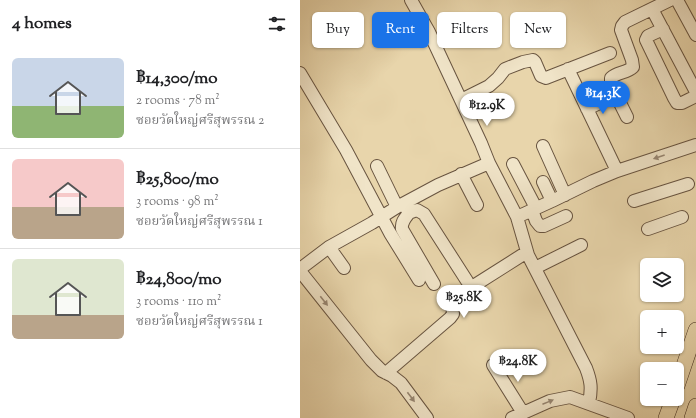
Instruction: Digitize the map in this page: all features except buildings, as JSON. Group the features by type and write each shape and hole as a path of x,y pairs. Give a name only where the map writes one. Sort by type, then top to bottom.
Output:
{"main road":[{"path":"684,365 696,330"},
{"path":"666,418 670,406"}],"street":[{"path":"411,0 429,32 489,163 517,217 527,252 586,368 592,390 589,403"},
{"path":"627,117 611,82 611,78 615,74 629,71 633,67 632,60 621,30 622,26 625,22 670,0"},
{"path":"677,0 691,14 696,35"},
{"path":"652,9 663,29 696,96 682,103 677,102 646,40 648,36 663,29"},
{"path":"461,100 489,86 505,69 523,62 533,60 541,76 546,78 610,53"},
{"path":"568,69 617,171"},
{"path":"300,73 346,150 381,217 419,280"},
{"path":"587,109 616,95"},
{"path":"517,217 617,171 696,144"},
{"path":"543,146 565,195"},
{"path":"426,418 401,383 382,371 371,360 300,270 329,247 381,217 403,208 438,185 489,163"},
{"path":"513,164 534,209 536,221 540,226 544,226 566,216"},
{"path":"377,166 403,208 402,229 434,284"},
{"path":"461,174 477,205"},
{"path":"543,182 552,201"},
{"path":"634,201 688,184"},
{"path":"403,208 417,210 424,214 466,281"},
{"path":"648,229 682,217"},
{"path":"535,268 581,245"},
{"path":"329,247 344,268"},
{"path":"386,373 454,314 452,304 456,297 527,252"},
{"path":"493,365 518,416 550,401 570,397 628,418"}]}
